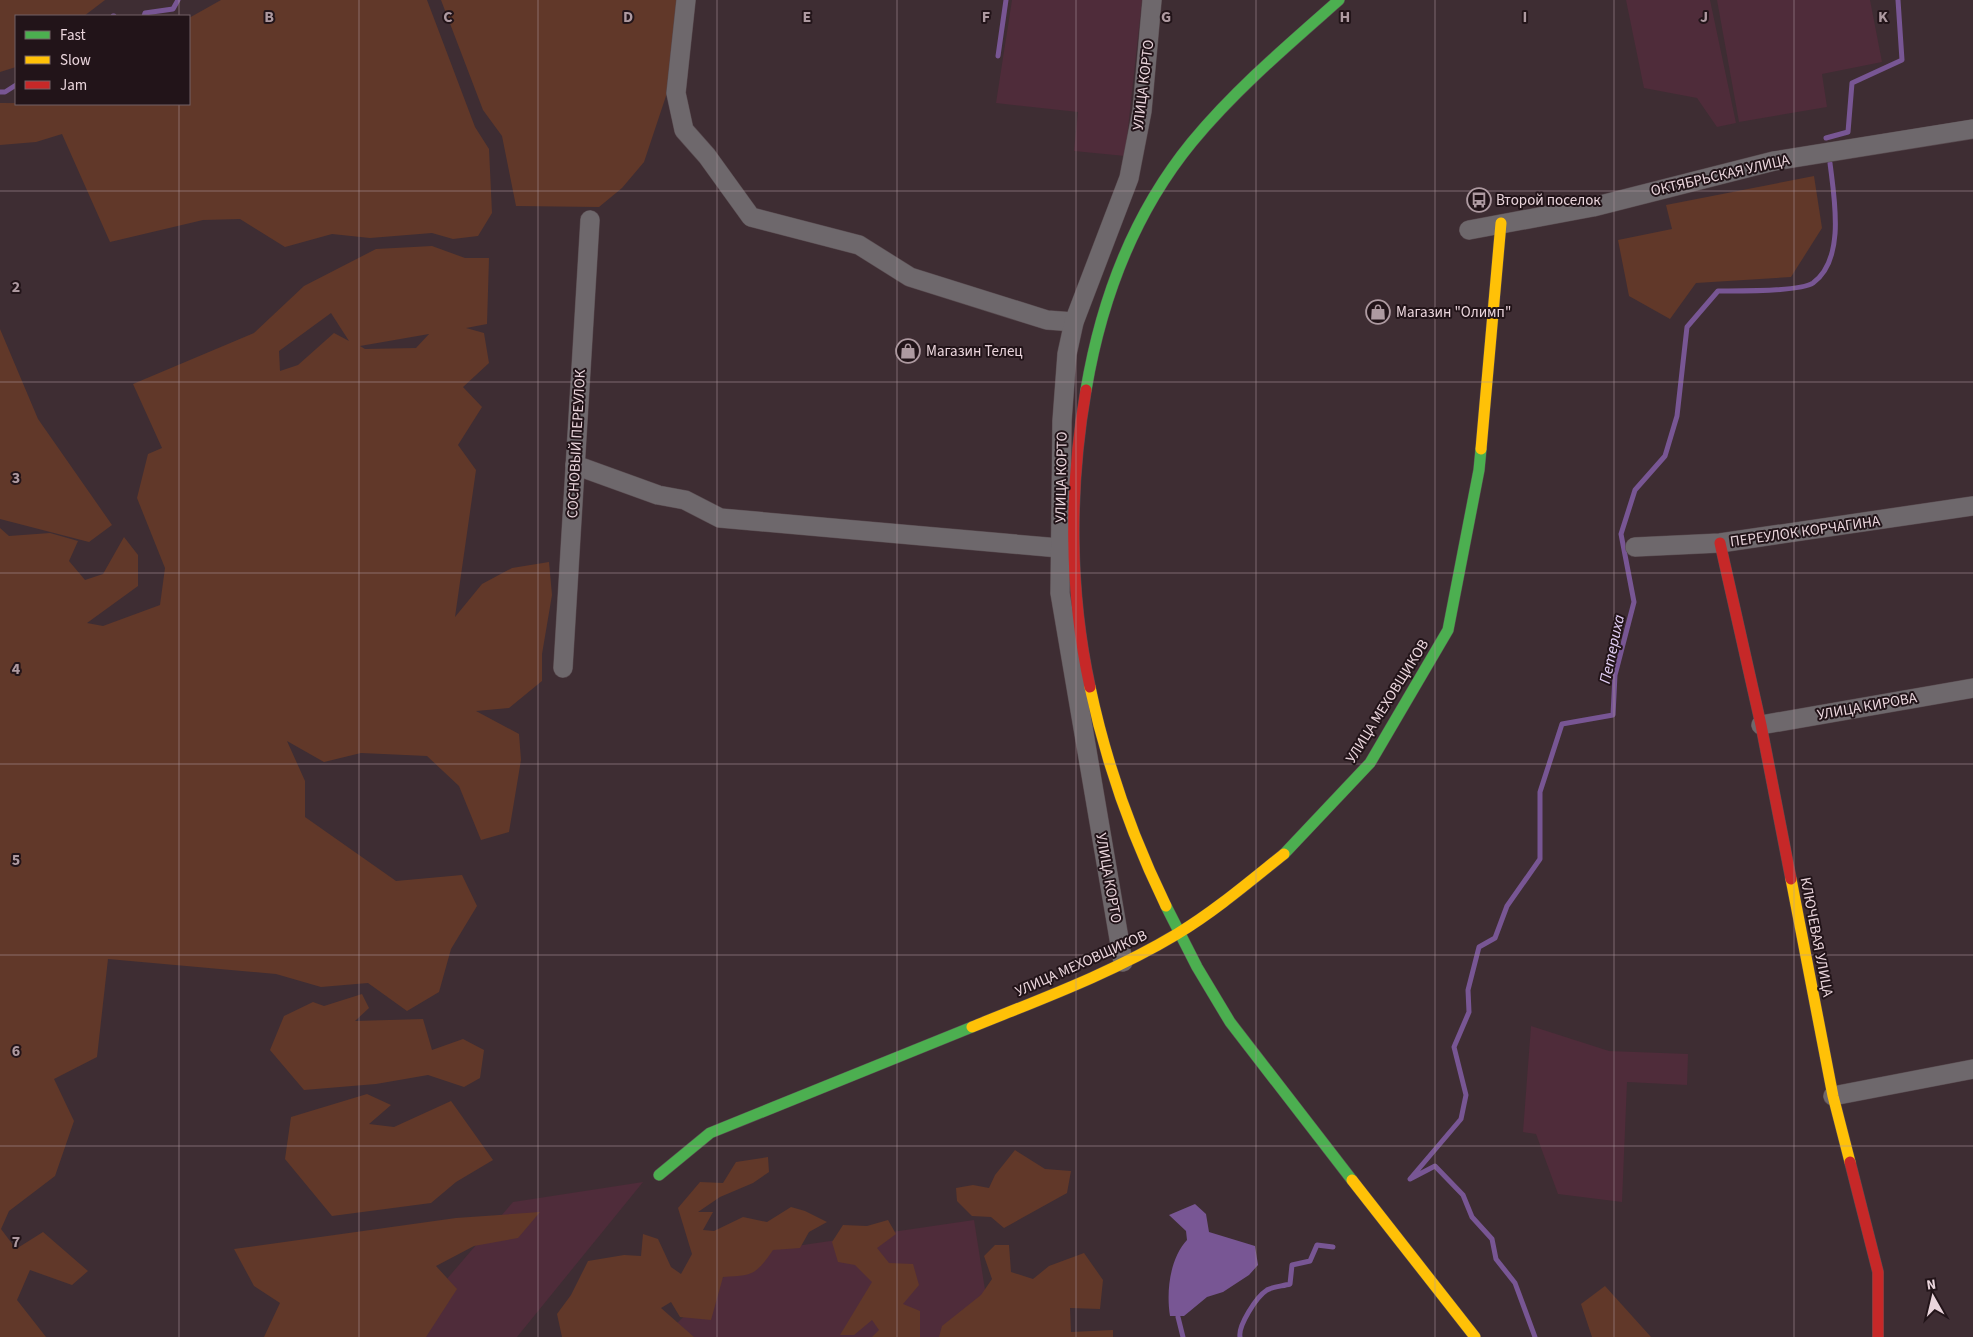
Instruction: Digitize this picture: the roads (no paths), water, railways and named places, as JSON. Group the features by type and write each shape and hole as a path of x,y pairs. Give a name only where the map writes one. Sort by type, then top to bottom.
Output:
{"street":[{"path":"686,0 676,93 684,130 708,156 751,216 859,245 910,277 1047,320 1074,322"},
{"name":"УЛИЦА КОРТО","path":"1123,962 1060,593 1059,548 1063,398 1067,354 1074,322 1129,178 1142,111 1152,0"},
{"path":"1339,0 1221,109 1196,138 1154,197 1120,261 1108,293 1086,388 1074,490 1074,575 1077,618 1083,663 1111,775 1145,860 1178,933 1208,987 1242,1039 1475,1337"},
{"name":"ОКТЯБРЬСКАЯ УЛИЦА","path":"1469,230 1593,207 1774,161 1973,129"},
{"name":"СОСНОВЫЙ ПЕРЕУЛОК","path":"563,668 590,220"},
{"name":"УЛИЦА МЕХОВЩИКОВ","path":"659,1175 710,1133 1086,981 1178,933 1231,897 1287,851 1358,777 1370,763 1448,630 1479,470 1501,223"},
{"path":"575,465 658,495 685,500 720,518 1059,548"},
{"name":"ПЕРЕУЛОК КОРЧАГИНА","path":"1635,548 1720,543 1973,506"},
{"name":"КЛЮЧЕВАЯ УЛИЦА","path":"1720,543 1760,725 1833,1096 1878,1272 1878,1337"},
{"name":"УЛИЦА КИРОВА","path":"1760,725 1973,688"},
{"path":"1833,1096 1973,1069"}],"waterway":[{"path":"144,15 145,13 173,9 178,0"},
{"path":"998,56 1006,0"},
{"name":"Петериха","path":"1826,138 1848,132 1852,83 1902,60 1898,0"},
{"path":"0,92 5,92 15,86"},
{"name":"Петериха","path":"1535,1337 1515,1283 1496,1259 1492,1239 1472,1217 1463,1195 1435,1166 1410,1179 1461,1119 1466,1095 1454,1047 1469,1012 1468,990 1479,947 1495,938 1507,906 1540,859 1540,792 1562,724 1613,715 1615,675 1634,602 1621,534 1635,490 1665,456 1677,416 1687,327 1718,291 1795,288 1813,283 1823,272 1830,259 1834,243 1835,210 1830,163"},
{"path":"1240,1337 1245,1319 1253,1305 1263,1294 1269,1289 1290,1284 1292,1265 1310,1261 1317,1245 1333,1247"},
{"path":"1178,1317 1183,1337"}],"place":[{"name":"Второй поселок","path":"1479,200"},
{"name":"Магазин \"Олимп\"","path":"1378,312"},
{"name":"Магазин Телец","path":"908,351"}]}
